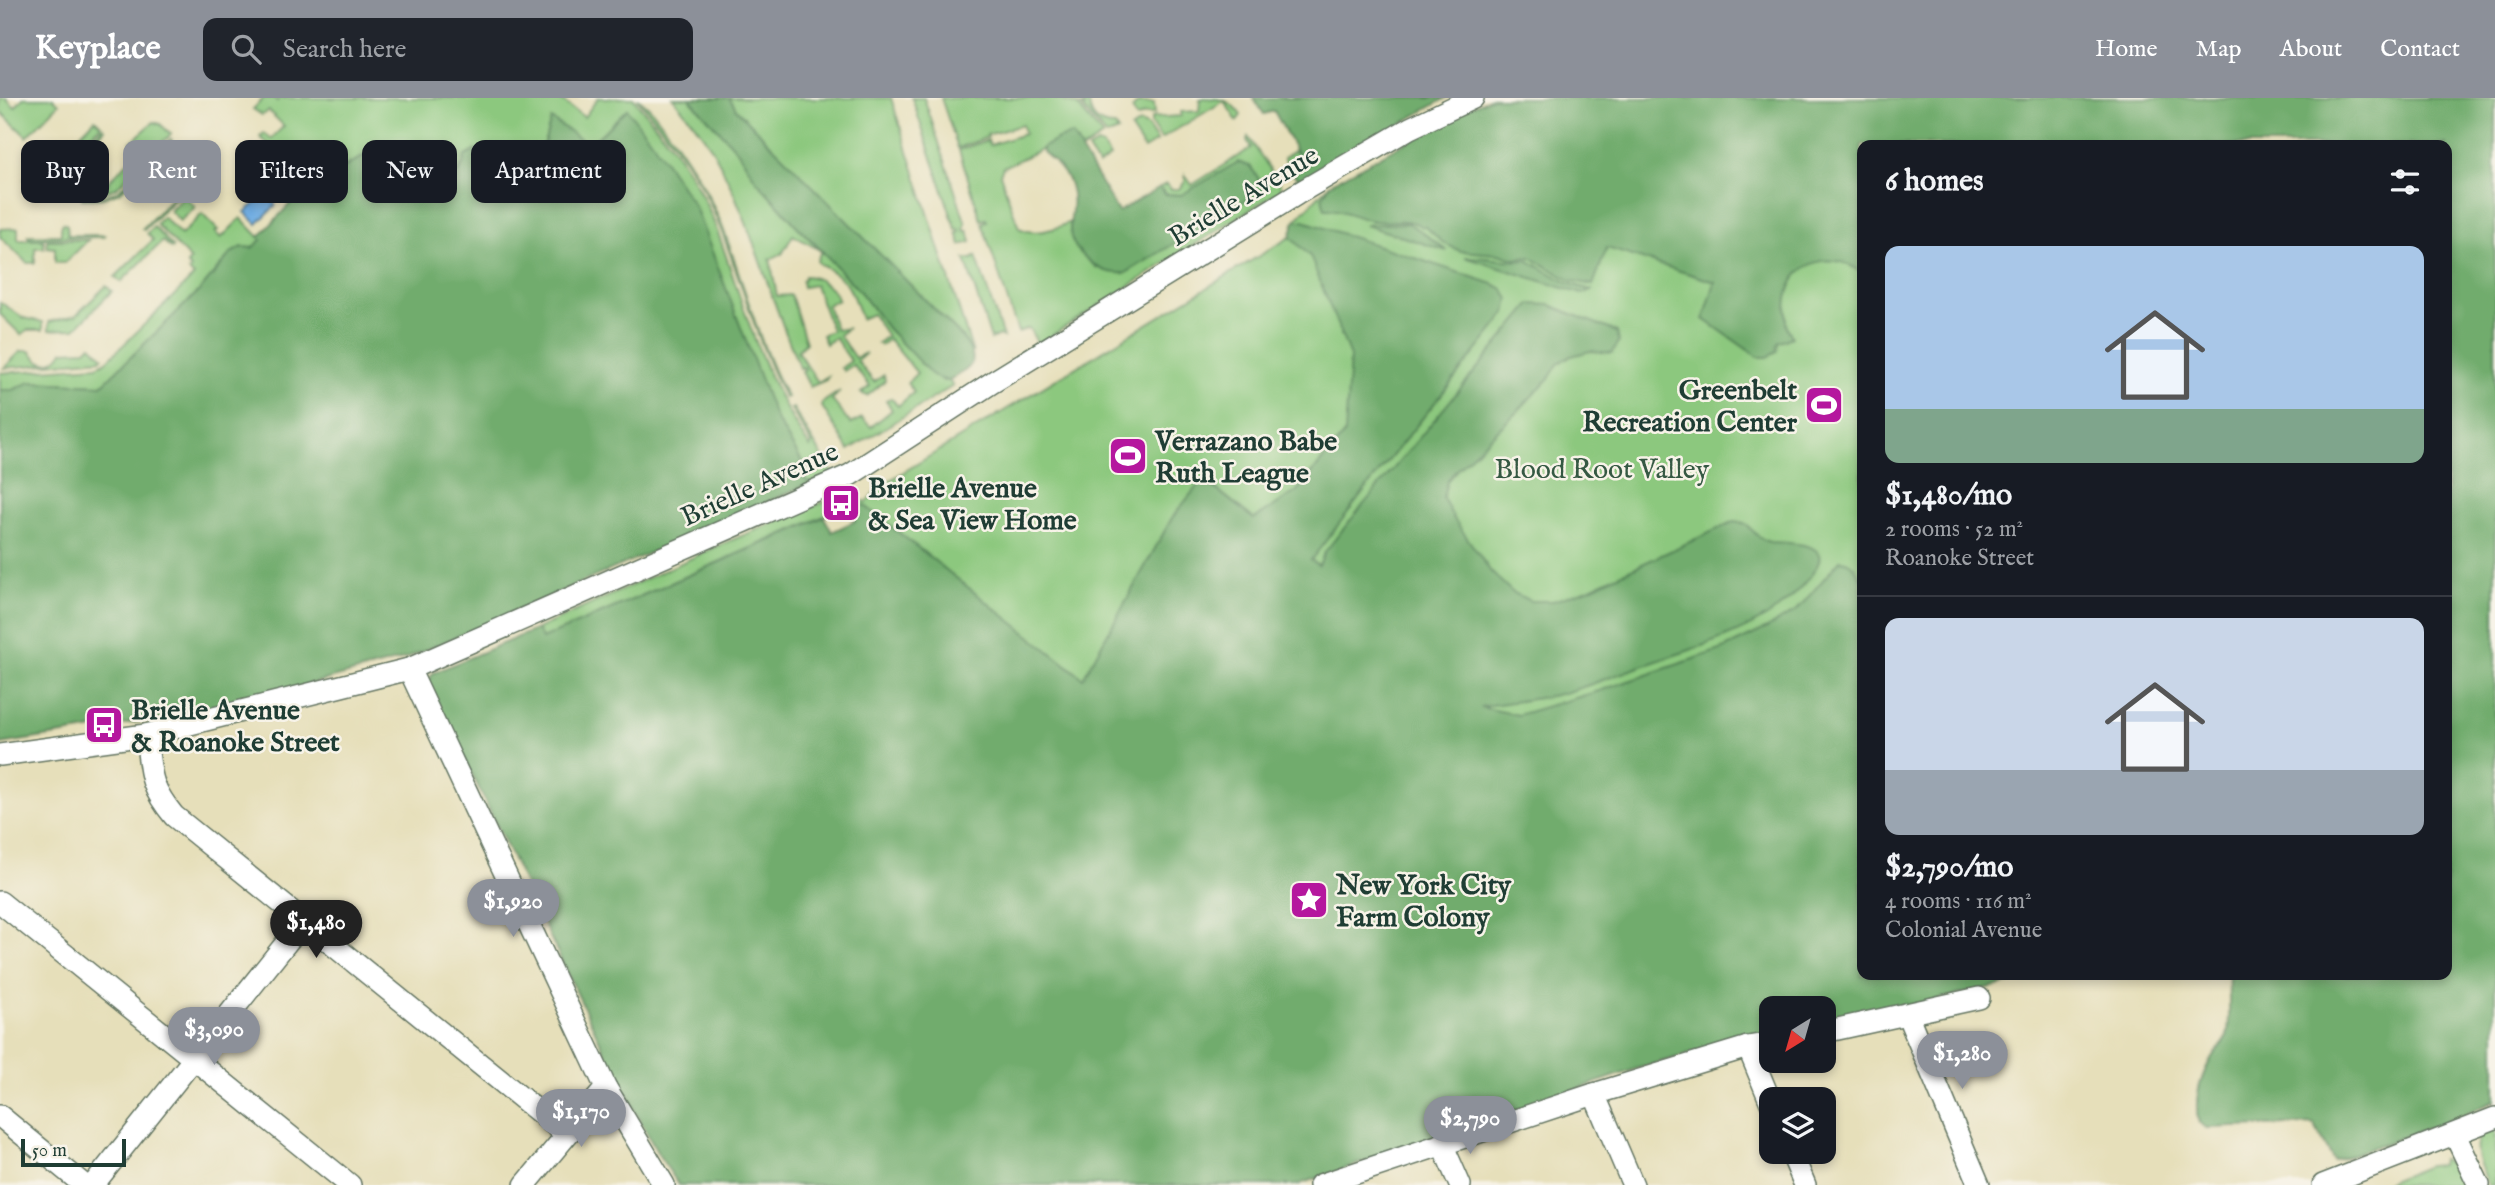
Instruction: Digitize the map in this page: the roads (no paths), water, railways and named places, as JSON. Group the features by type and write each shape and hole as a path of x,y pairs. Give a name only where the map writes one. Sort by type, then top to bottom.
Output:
{"street":[{"name":"Brielle Avenue","path":"0,755 146,735 409,669 850,475 993,382 1297,194 1410,128 1473,98"},
{"path":"409,669 606,1088 664,1185"},
{"path":"146,735 153,785 174,816 566,1134"},
{"path":"0,902 350,1185"},
{"path":"93,1185 303,922"},
{"path":"1836,1029 1979,998"},
{"path":"1907,1014 1979,1185"},
{"path":"1320,1185 1594,1094 1759,1045"},
{"path":"1748,1047 1764,1087"},
{"path":"525,1185 606,1088"},
{"path":"1594,1094 1633,1185"},
{"path":"0,1116 84,1185"},
{"path":"2323,1185 2495,1118"},
{"path":"2455,1135 2479,1185"},
{"path":"1442,1144 1460,1185"},
{"path":"1796,1164 1805,1185"}],"water":[{"path":"256,203 276,205 257,224 245,212"}],"place":[{"name":"Greenbelt Recreation Center","path":"1824,405"},
{"name":"Verrazano Babe Ruth League","path":"1128,456"},
{"name":"Brielle Avenue & Sea View Home","path":"841,503"},
{"name":"Brielle Avenue & Roanoke Street","path":"104,725"},
{"name":"New York City Farm Colony","path":"1309,900"}],"park label":[{"name":"Blood Root Valley","path":"1602,468"}]}
